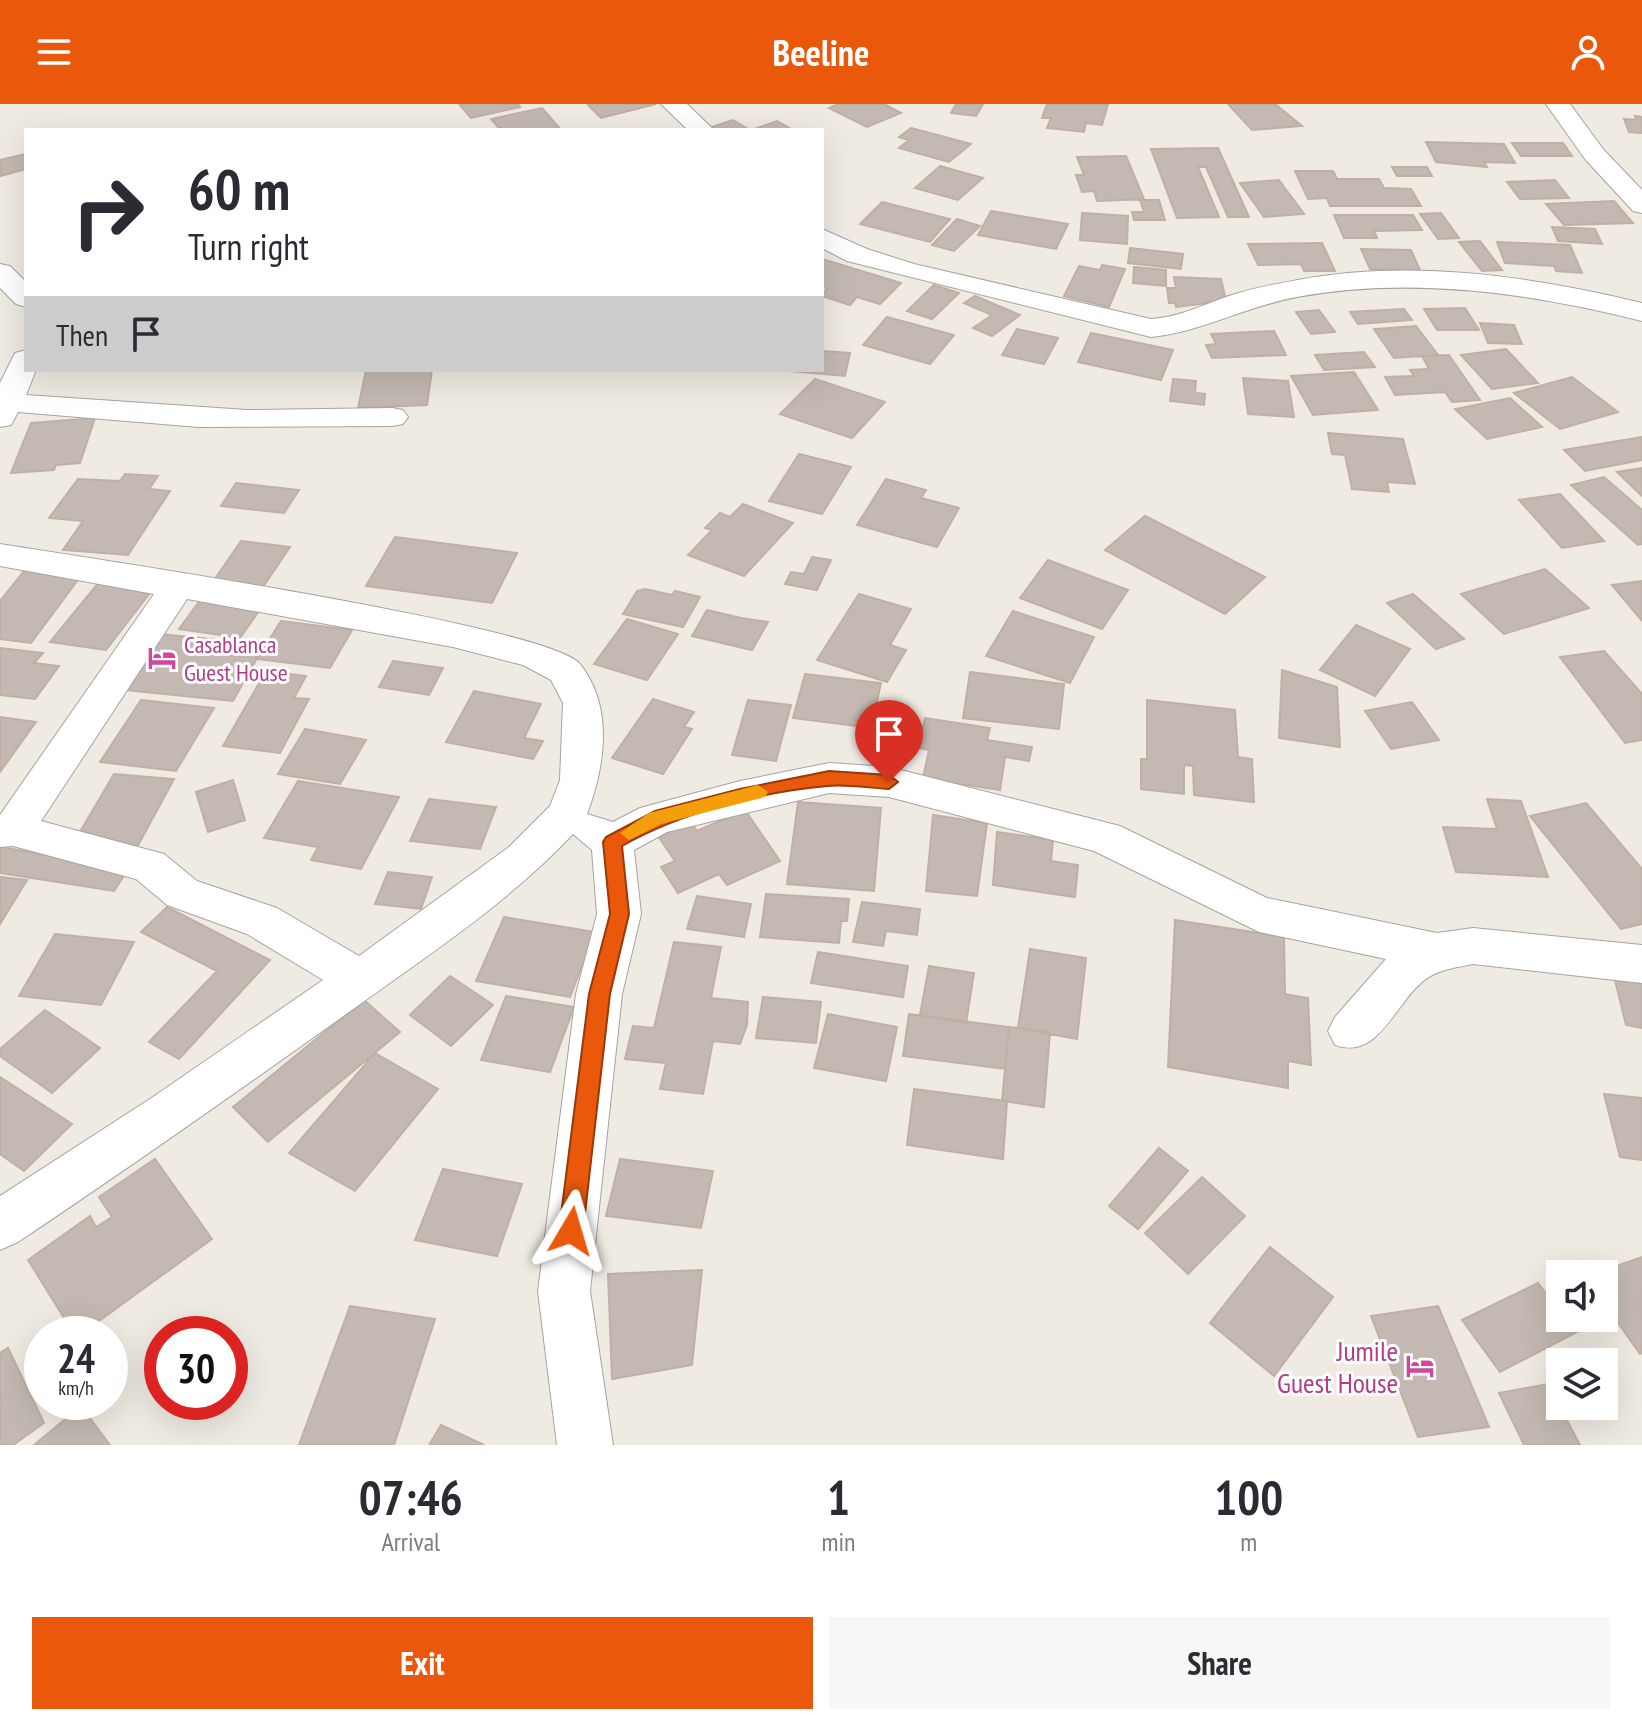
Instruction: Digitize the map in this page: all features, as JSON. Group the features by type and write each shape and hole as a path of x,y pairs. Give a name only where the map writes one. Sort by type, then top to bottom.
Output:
{"street":[{"path":"673,104 700,128"},
{"path":"1558,104 1594,154 1642,205"},
{"path":"824,238 857,255 906,270 1151,328 1177,327 1201,321 1253,297 1411,279 1586,296 1642,312"},
{"path":"24,363 3,410 301,423 392,417"},
{"path":"0,555 453,634 535,655 565,671 582,703 583,744 580,780 567,814 502,876 170,1113 0,1225"},
{"path":"177,587 6,830 149,866 182,893 262,921 358,978"},
{"path":"612,842 655,819 740,796 829,778 889,782 1105,838 1259,914 1437,952"},
{"path":"567,814 612,842"},
{"path":"585,1445 564,1291 599,994 619,914 612,842"},
{"path":"1351,1031 1405,969 1437,952 1473,946 1642,964"}],"building":[{"path":"459,104 518,104 520,107 471,118"},
{"path":"656,104 601,118 588,105"},
{"path":"839,104 884,104 901,113 867,127 829,108"},
{"path":"956,104 983,104 976,116 951,113"},
{"path":"1047,104 1108,104 1102,125 1086,123 1084,132 1047,128 1051,118 1042,118"},
{"path":"1228,104 1275,104 1302,126 1252,130"},
{"path":"542,108 559,128 499,128 491,119"},
{"path":"1635,116 1642,117 1642,133 1629,132 1624,119 1636,120"},
{"path":"733,120 746,128 709,128"},
{"path":"777,121 789,128 758,128"},
{"path":"911,128 971,144 949,162 899,148 909,140 899,137"},
{"path":"1426,142 1504,144 1515,163 1484,162 1487,167 1436,162"},
{"path":"1512,143 1563,143 1572,156 1521,156"},
{"path":"1218,148 1249,217 1228,217 1206,167 1198,167 1219,217 1177,218 1151,149"},
{"path":"24,154 24,170 1,176 0,160"},
{"path":"1126,156 1144,199 1097,201 1094,191 1082,192 1076,175 1084,175 1077,157"},
{"path":"940,166 983,178 958,200 915,188"},
{"path":"1392,167 1427,167 1432,176 1397,176"},
{"path":"1295,171 1333,171 1337,179 1379,179 1384,188 1411,189 1421,206 1330,206 1327,198 1308,199"},
{"path":"1279,180 1304,214 1264,217 1240,183"},
{"path":"1555,180 1569,198 1520,199 1507,182"},
{"path":"1140,200 1159,200 1165,220 1134,220 1132,212 1144,212"},
{"path":"1614,201 1633,223 1564,225 1546,204"},
{"path":"882,202 950,219 930,242 860,224"},
{"path":"991,211 1068,224 1056,249 978,235"},
{"path":"1082,213 1128,216 1127,244 1080,240"},
{"path":"1441,213 1459,238 1438,239 1420,214"},
{"path":"1334,215 1413,215 1422,230 1374,231 1377,238 1344,238"},
{"path":"957,219 980,226 954,251 932,245"},
{"path":"1552,227 1595,229 1602,244 1558,241"},
{"path":"1480,241 1502,270 1482,271 1459,242"},
{"path":"1497,242 1570,245 1582,273 1556,271 1554,266 1505,263"},
{"path":"1322,243 1335,271 1304,271 1301,264 1258,265 1248,244"},
{"path":"1130,248 1183,254 1181,269 1128,263"},
{"path":"1361,249 1411,250 1420,270 1370,269"},
{"path":"824,260 901,283 880,304 857,297 850,305 824,297 827,288 824,287"},
{"path":"1102,265 1125,269 1109,307 1064,296 1079,266 1100,270"},
{"path":"1134,267 1166,270 1166,286 1133,283"},
{"path":"1174,277 1221,279 1226,301 1176,307 1175,303 1169,303 1167,288 1176,288"},
{"path":"934,285 959,293 932,319 907,311"},
{"path":"975,296 1020,315 992,336 973,328 992,315 964,303"},
{"path":"1465,308 1479,330 1437,330 1424,309"},
{"path":"1404,309 1412,320 1358,324 1350,312"},
{"path":"1319,310 1335,332 1311,334 1296,312"},
{"path":"887,317 954,335 930,364 863,345"},
{"path":"1480,323 1514,325 1522,344 1488,343"},
{"path":"1416,326 1438,355 1394,358 1374,329"},
{"path":"1017,329 1058,338 1044,364 1002,355"},
{"path":"1274,331 1286,355 1212,358 1206,345 1216,344 1211,334"},
{"path":"1091,333 1173,350 1161,380 1078,362"},
{"path":"1506,349 1538,383 1492,389 1461,355"},
{"path":"824,351 850,353 845,376 801,372 824,372"},
{"path":"1364,352 1375,367 1324,370 1315,355"},
{"path":"1449,355 1480,400 1452,402 1445,392 1395,395 1385,377 1414,376 1410,370 1429,369 1422,356"},
{"path":"366,372 432,372 427,405 358,408"},
{"path":"1354,372 1378,410 1313,415 1291,376"},
{"path":"1572,377 1618,412 1560,429 1514,393"},
{"path":"1243,378 1288,381 1294,417 1248,414"},
{"path":"815,379 885,402 852,438 780,414"},
{"path":"1173,379 1196,381 1195,393 1205,394 1204,405 1170,401"},
{"path":"1510,398 1542,427 1487,439 1455,409"},
{"path":"95,418 80,463 56,465 54,470 11,473 31,423"},
{"path":"1328,433 1403,439 1415,484 1387,482 1389,492 1352,489 1345,455 1332,454"},
{"path":"1642,437 1642,460 1585,471 1564,450"},
{"path":"799,454 851,467 822,514 769,501"},
{"path":"1642,468 1642,496 1617,472"},
{"path":"125,474 158,476 149,489 170,491 128,555 63,550 83,521 49,518 78,479 120,481"},
{"path":"1604,477 1642,510 1642,544 1638,545 1571,485"},
{"path":"886,479 926,490 921,498 959,508 937,547 857,525"},
{"path":"236,483 299,490 284,513 221,506"},
{"path":"1560,494 1604,541 1562,548 1519,500"},
{"path":"743,504 793,523 744,576 688,555 712,530 705,528 720,513 730,517"},
{"path":"1145,516 1265,577 1225,614 1105,550"},
{"path":"395,537 517,553 492,603 366,586"},
{"path":"241,541 290,547 261,590 212,583"},
{"path":"812,557 831,560 817,590 785,584 791,572 804,574"},
{"path":"1048,560 1128,590 1102,629 1020,598"},
{"path":"1545,569 1589,608 1504,634 1461,594"},
{"path":"24,571 80,577 31,643 0,639 0,601"},
{"path":"1642,581 1642,621 1612,585"},
{"path":"99,582 153,589 106,650 50,642"},
{"path":"645,589 700,597 683,627 623,614 637,591"},
{"path":"859,594 911,609 890,645 906,650 887,682 817,660"},
{"path":"1413,594 1464,639 1436,649 1387,603"},
{"path":"201,599 261,608 240,638 179,629"},
{"path":"707,610 768,622 752,650 692,636"},
{"path":"1013,611 1094,637 1070,683 986,656"},
{"path":"627,619 678,634 647,680 594,664"},
{"path":"281,621 352,630 330,668 257,659"},
{"path":"1356,625 1410,649 1375,696 1320,670"},
{"path":"159,634 265,644 233,701 124,690"},
{"path":"0,648 43,653 34,663 59,666 35,699 0,695"},
{"path":"1604,651 1642,694 1642,740 1625,743 1560,657"},
{"path":"393,661 443,668 429,695 379,687"},
{"path":"1282,670 1337,687 1340,747 1279,738"},
{"path":"266,671 306,676 294,698 309,699 280,753 223,746"},
{"path":"970,672 1064,684 1059,729 963,718"},
{"path":"805,674 881,683 871,728 793,718"},
{"path":"474,691 541,704 524,738 543,741 533,759 446,742"},
{"path":"653,699 694,712 684,727 692,729 663,774 612,758"},
{"path":"141,700 214,708 176,771 100,762"},
{"path":"748,700 791,705 776,761 732,755"},
{"path":"1147,700 1235,710 1238,757 1252,759 1254,802 1194,795 1193,766 1184,765 1184,794 1141,789 1141,759 1147,759"},
{"path":"1412,702 1439,740 1391,749 1365,711"},
{"path":"0,717 36,722 0,772"},
{"path":"925,718 990,728 987,740 1032,747 1029,761 1005,757 1000,790 923,778 929,750 918,748"},
{"path":"305,729 366,740 340,784 278,774"},
{"path":"114,774 174,779 136,849 74,842"},
{"path":"233,780 245,820 208,832 196,792"},
{"path":"298,781 399,797 361,869 311,860 318,847 264,838"},
{"path":"429,799 496,807 480,849 410,841"},
{"path":"1487,799 1521,801 1548,877 1456,872 1443,827 1497,829"},
{"path":"798,802 881,808 874,891 787,884"},
{"path":"1586,803 1642,869 1642,924 1621,929 1530,816"},
{"path":"745,810 780,861 727,885 719,874 678,893 661,867 675,861 656,833 689,819 697,831"},
{"path":"933,815 987,823 977,896 926,891"},
{"path":"997,832 1053,840 1051,861 1078,865 1075,897 993,885"},
{"path":"0,847 129,868 114,891 0,873"},
{"path":"388,872 432,877 421,909 375,904"},
{"path":"0,877 27,880 0,924"},
{"path":"766,894 849,899 847,921 841,921 839,943 760,937"},
{"path":"697,896 751,904 744,937 687,929"},
{"path":"862,902 920,909 917,935 886,931 883,946 853,942"},
{"path":"167,907 270,960 179,1059 149,1042 217,971 141,932"},
{"path":"504,917 595,932 570,997 476,981"},
{"path":"1175,920 1284,937 1285,994 1308,998 1311,1065 1288,1061 1288,1088 1168,1067"},
{"path":"55,934 134,942 101,1005 19,996"},
{"path":"674,942 721,947 711,998 748,1002 747,1025 740,1044 713,1041 703,1094 660,1089 666,1063 625,1059 633,1026 654,1028"},
{"path":"1030,949 1086,958 1077,1039 1018,1028"},
{"path":"818,952 908,966 903,997 811,983"},
{"path":"929,966 974,973 966,1023 920,1015"},
{"path":"450,976 493,1005 451,1046 410,1015"},
{"path":"1615,980 1642,983 1642,1028 1626,1025"},
{"path":"506,996 574,1007 550,1072 481,1060"},
{"path":"763,997 821,1002 816,1043 756,1038"},
{"path":"364,1000 400,1032 268,1142 233,1107"},
{"path":"45,1010 100,1048 52,1093 0,1056 0,1049"},
{"path":"828,1014 897,1027 886,1081 814,1068"},
{"path":"909,1014 1009,1027 1005,1069 903,1056"},
{"path":"1009,1027 1050,1032 1044,1107 1002,1101"},
{"path":"375,1053 438,1089 355,1191 289,1153"},
{"path":"0,1077 72,1124 24,1171 0,1154"},
{"path":"914,1089 1007,1101 1003,1159 907,1145"},
{"path":"1604,1094 1642,1098 1642,1160 1620,1157"},
{"path":"1159,1148 1188,1171 1138,1229 1109,1206"},
{"path":"155,1159 212,1239 106,1316 63,1316 28,1260 90,1216 96,1227 112,1217 99,1197"},
{"path":"620,1159 713,1171 701,1228 606,1216"},
{"path":"443,1169 522,1184 497,1256 415,1240"},
{"path":"1202,1177 1245,1216 1188,1274 1145,1233"},
{"path":"1270,1247 1333,1297 1274,1376 1210,1323"},
{"path":"1642,1257 1640,1354 1618,1323 1618,1266"},
{"path":"702,1270 692,1365 612,1379 608,1274"},
{"path":"1538,1283 1546,1293 1546,1332 1577,1332 1500,1372 1462,1320"},
{"path":"350,1306 435,1319 394,1445 299,1445"},
{"path":"1438,1306 1489,1427 1418,1437 1371,1316"},
{"path":"8,1348 24,1381 24,1420 43,1420 44,1423 13,1445 0,1445 0,1353"},
{"path":"1546,1384 1546,1420 1567,1420 1580,1445 1524,1445 1499,1393"},
{"path":"64,1420 91,1420 110,1445 34,1445"},
{"path":"441,1425 484,1445 429,1445"}],"slow traffic":[{"path":"629,833 655,819 758,792"}],"place":[{"name":"Casablanca Guest House","path":"162,658"},
{"name":"Jumile Guest House","path":"1420,1366"}],"route":[{"path":"571,1231 599,994 619,914 612,842 655,819 740,796 829,778 889,782"}]}
